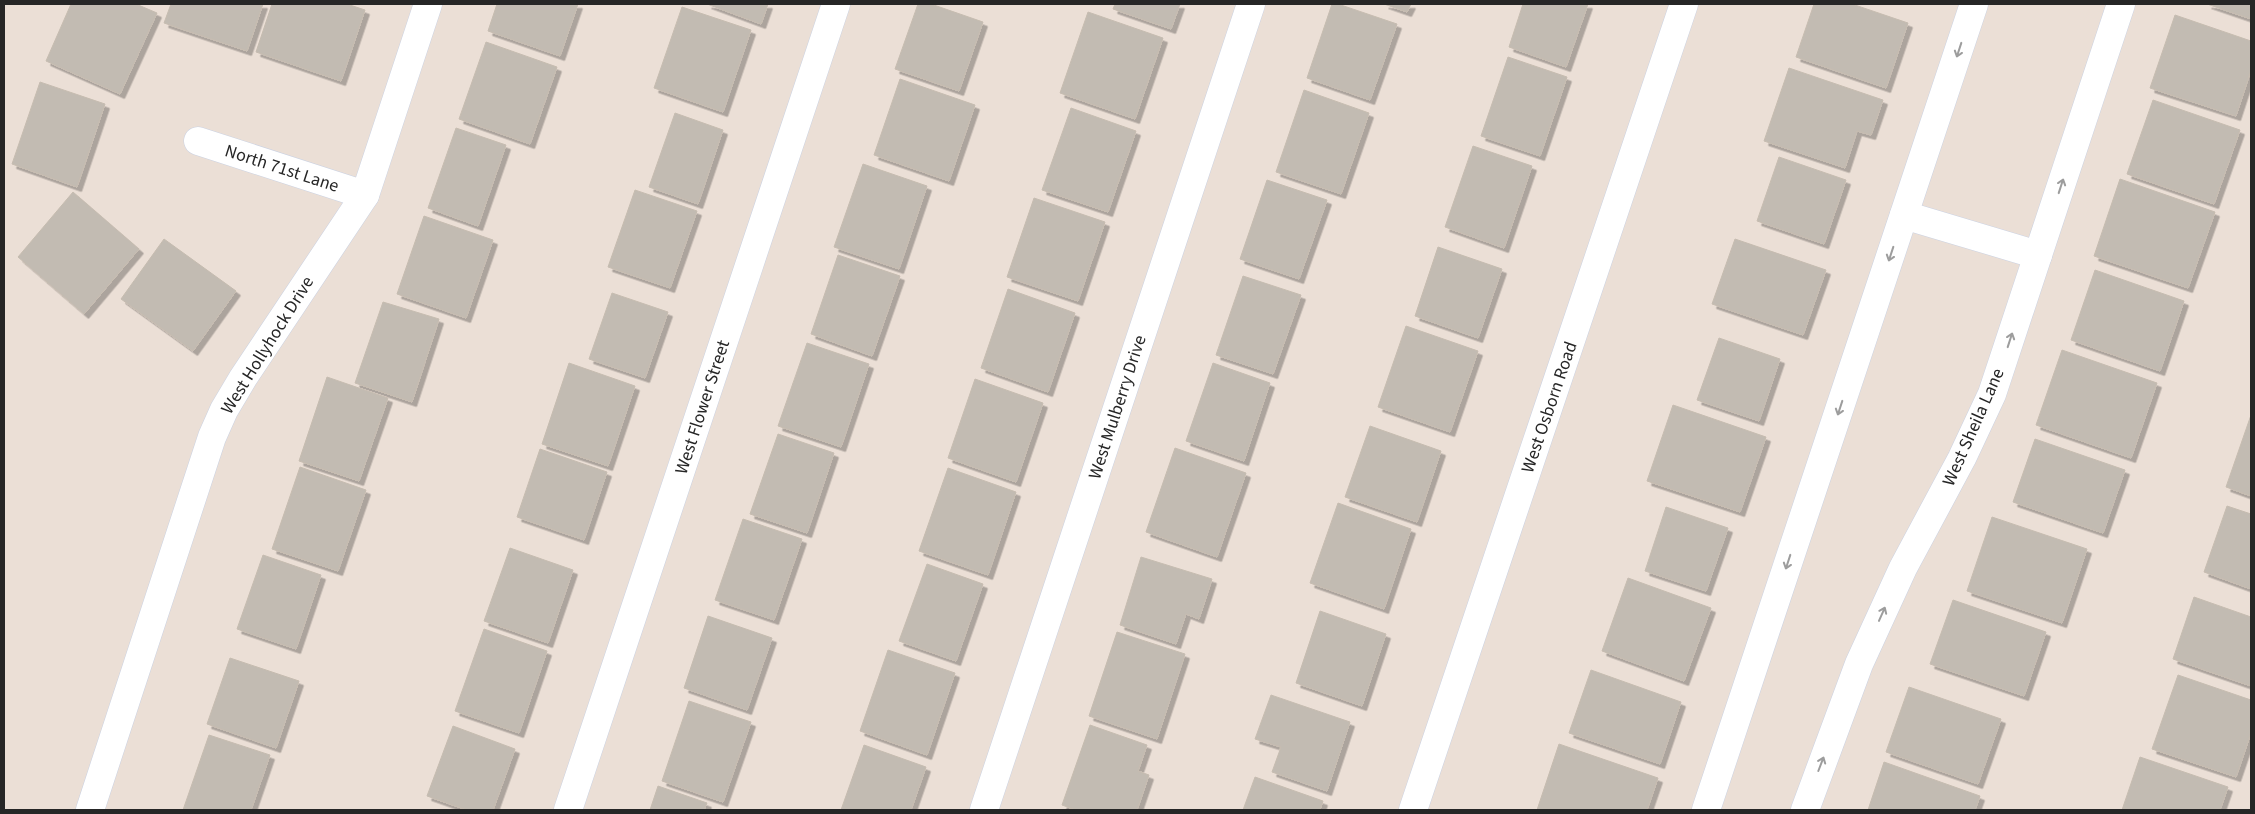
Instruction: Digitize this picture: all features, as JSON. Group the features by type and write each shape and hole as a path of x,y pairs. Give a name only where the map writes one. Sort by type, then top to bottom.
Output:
{"street":[{"name":"West Hollyhock Drive","path":"90,810 212,437 224,410 248,370 365,196 428,4"},
{"name":"West Flower Street","path":"568,810 836,4"},
{"name":"West Mulberry Drive","path":"984,810 1251,4"},
{"name":"West Osborn Road","path":"1414,810 1684,4"},
{"path":"1706,810 1974,4"},
{"name":"West Sheila Lane","path":"1804,810 1859,664 1903,568 1962,458 1992,394 2121,4"},
{"name":"North 71st Lane","path":"198,141 365,196"},
{"path":"1904,215 2038,255"}],"building":[{"path":"71,4 136,4 157,13 120,94 46,61"},
{"path":"171,4 263,4 247,51 164,23"},
{"path":"272,4 347,4 365,10 341,81 256,52"},
{"path":"497,4 578,4 560,56 488,31"},
{"path":"707,4 768,4 761,24"},
{"path":"918,4 931,4 983,22 959,91 895,69"},
{"path":"1115,4 1180,4 1171,29 1113,9"},
{"path":"1332,4 1338,4 1397,24 1370,100 1307,78"},
{"path":"1384,4 1411,4 1407,12"},
{"path":"1523,4 1588,4 1566,67 1509,47"},
{"path":"1814,4 1852,4 1908,23 1886,88 1796,57"},
{"path":"2207,4 2251,4 2251,19"},
{"path":"682,7 751,30 723,112 654,88"},
{"path":"1088,12 1163,38 1135,119 1060,93"},
{"path":"2175,15 2251,41 2251,70 2236,116 2150,88"},
{"path":"486,42 557,67 530,144 459,119"},
{"path":"1508,57 1567,77 1540,156 1481,136"},
{"path":"1789,68 1883,100 1871,135 1857,131 1845,168 1764,141"},
{"path":"900,79 975,105 949,181 874,155"},
{"path":"40,82 105,104 77,187 12,164"},
{"path":"1304,90 1369,113 1341,194 1276,172"},
{"path":"2153,100 2240,130 2214,204 2127,174"},
{"path":"1071,108 1136,131 1108,212 1042,190"},
{"path":"675,113 723,130 698,204 649,187"},
{"path":"456,128 506,145 478,226 428,208"},
{"path":"1473,146 1532,166 1504,248 1445,227"},
{"path":"1779,157 1846,180 1824,244 1757,221"},
{"path":"863,164 927,186 899,269 834,247"},
{"path":"2120,179 2215,212 2188,288 2094,256"},
{"path":"1267,180 1327,200 1299,279 1240,259"},
{"path":"635,190 697,211 670,288 608,267"},
{"path":"73,192 139,249 84,314 18,257"},
{"path":"1034,198 1105,222 1078,301 1007,277"},
{"path":"424,216 493,240 466,318 397,294"},
{"path":"164,239 236,291 193,351 121,299"},
{"path":"1735,239 1826,270 1803,335 1712,304"},
{"path":"1438,247 1502,269 1478,338 1415,316"},
{"path":"838,255 900,276 872,356 811,334"},
{"path":"2095,270 2184,301 2160,371 2071,340"},
{"path":"1243,276 1301,295 1273,374 1216,355"},
{"path":"1008,289 1075,313 1048,392 981,368"},
{"path":"612,293 668,312 645,378 589,359"},
{"path":"383,302 439,319 412,402 355,383"},
{"path":"1406,326 1478,351 1450,432 1378,407"},
{"path":"1719,338 1780,359 1759,421 1697,400"},
{"path":"807,343 869,364 841,447 778,426"},
{"path":"2062,350 2157,383 2131,458 2036,425"},
{"path":"569,363 635,386 608,466 542,444"},
{"path":"1213,363 1270,383 1244,461 1186,441"},
{"path":"327,377 388,398 359,481 299,461"},
{"path":"975,379 1043,403 1016,482 948,458"},
{"path":"1673,405 1766,437 1740,512 1647,481"},
{"path":"2251,415 2251,496 2226,487"},
{"path":"1370,426 1441,451 1417,522 1345,497"},
{"path":"778,434 834,453 807,533 750,514"},
{"path":"2035,439 2125,470 2103,533 2013,502"},
{"path":"1175,448 1246,473 1217,557 1146,532"},
{"path":"540,449 607,472 584,540 517,517"},
{"path":"300,467 366,490 338,571 272,549"},
{"path":"948,468 1016,492 988,575 919,551"},
{"path":"1338,503 1411,529 1384,609 1310,583"},
{"path":"2227,506 2251,514 2251,589 2204,572"},
{"path":"1666,507 1728,528 1706,591 1645,571"},
{"path":"1992,517 2087,549 2062,623 1967,591"},
{"path":"743,519 802,539 774,620 715,600"},
{"path":"510,548 573,570 548,643 484,621"},
{"path":"263,555 321,575 296,649 237,629"},
{"path":"1141,557 1212,579 1199,619 1186,614 1176,644 1120,625"},
{"path":"927,564 983,584 956,661 899,641"},
{"path":"1628,578 1711,608 1684,681 1602,651"},
{"path":"2194,597 2251,617 2251,686 2173,659"},
{"path":"1953,600 2046,632 2024,696 1930,664"},
{"path":"1320,611 1386,634 1362,706 1296,683"},
{"path":"708,616 772,638 747,710 684,688"},
{"path":"484,629 547,651 519,733 455,711"},
{"path":"1117,632 1185,654 1157,739 1089,716"},
{"path":"888,650 955,673 927,755 860,731"},
{"path":"230,658 299,681 276,748 207,724"},
{"path":"1591,670 1681,702 1660,764 1569,733"},
{"path":"2178,675 2251,700 2251,733 2236,777 2152,749"},
{"path":"1909,687 2001,719 1978,784 1886,752"},
{"path":"1271,695 1350,722 1327,791 1272,772 1281,747 1255,739"},
{"path":"689,701 751,722 723,802 662,781"},
{"path":"1090,725 1147,745 1138,771 1149,775 1137,810 1076,810 1062,805"},
{"path":"453,726 515,749 493,810 467,810 427,796"},
{"path":"209,735 270,755 251,810 183,810"},
{"path":"1559,744 1658,778 1647,810 1537,810"},
{"path":"864,745 926,767 911,810 841,810"},
{"path":"2140,757 2228,787 2220,810 2122,810"},
{"path":"1884,762 1980,796 1975,810 1868,810"},
{"path":"1255,777 1323,801 1320,810 1243,810"},
{"path":"658,786 707,803 704,810 650,810"}]}
